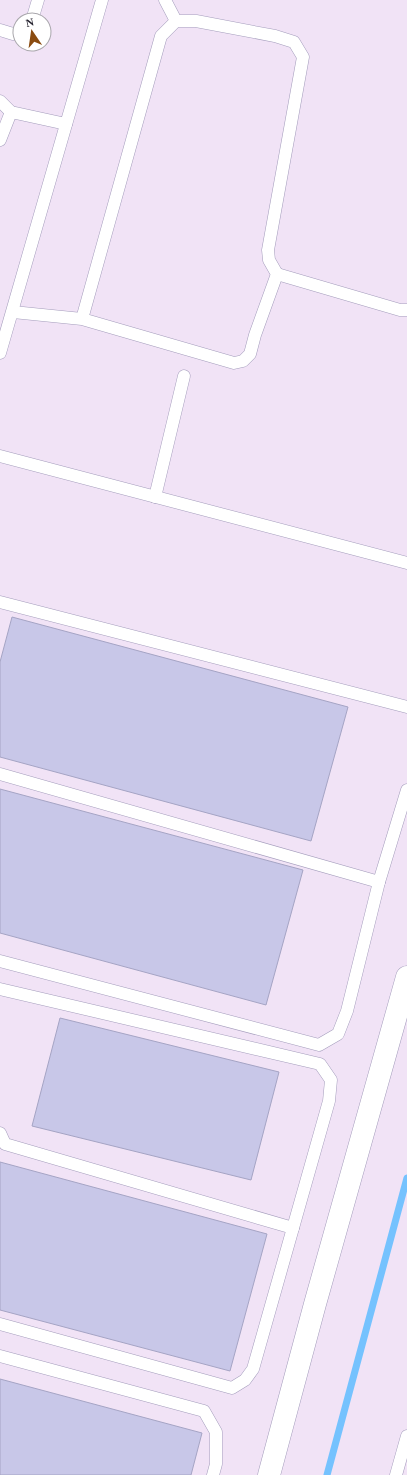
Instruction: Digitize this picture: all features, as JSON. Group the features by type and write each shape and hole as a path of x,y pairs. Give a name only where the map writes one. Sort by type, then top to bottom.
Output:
{"street":[{"path":"269,1475 407,977"}],"lane":[{"path":"34,12 38,0"},
{"path":"0,353 102,0"},
{"path":"165,0 176,21"},
{"path":"13,312 82,319 234,363 243,361 250,354 276,274 269,260 268,250 303,57 294,42 275,36 196,21 176,21 161,36 82,319"},
{"path":"0,30 12,34"},
{"path":"0,101 11,112 66,124"},
{"path":"0,140 11,112"},
{"path":"276,274 400,310 407,310"},
{"path":"155,497 184,376"},
{"path":"0,456 407,563"},
{"path":"0,602 407,707"},
{"path":"0,774 379,882"},
{"path":"0,961 319,1045 338,1034 347,1011 379,882 407,790"},
{"path":"0,989 320,1064 331,1080 329,1101 253,1369 245,1380 232,1388 0,1324"},
{"path":"0,1132 5,1144 293,1228"},
{"path":"0,1356 204,1411 216,1432 216,1464 213,1475"},
{"path":"396,1475 407,1436"}],"shaded area":[{"path":"0,0 407,0 407,1475 0,1475"}],"building":[{"path":"12,617 348,707 311,841 0,757 0,662"},
{"path":"0,789 303,870 266,1005 0,933"},
{"path":"60,1018 279,1072 251,1180 32,1126"},
{"path":"0,1162 267,1234 230,1371 0,1310"},
{"path":"0,1379 202,1433 191,1475 0,1475"}],"waterway":[{"path":"327,1475 407,1178"}]}
